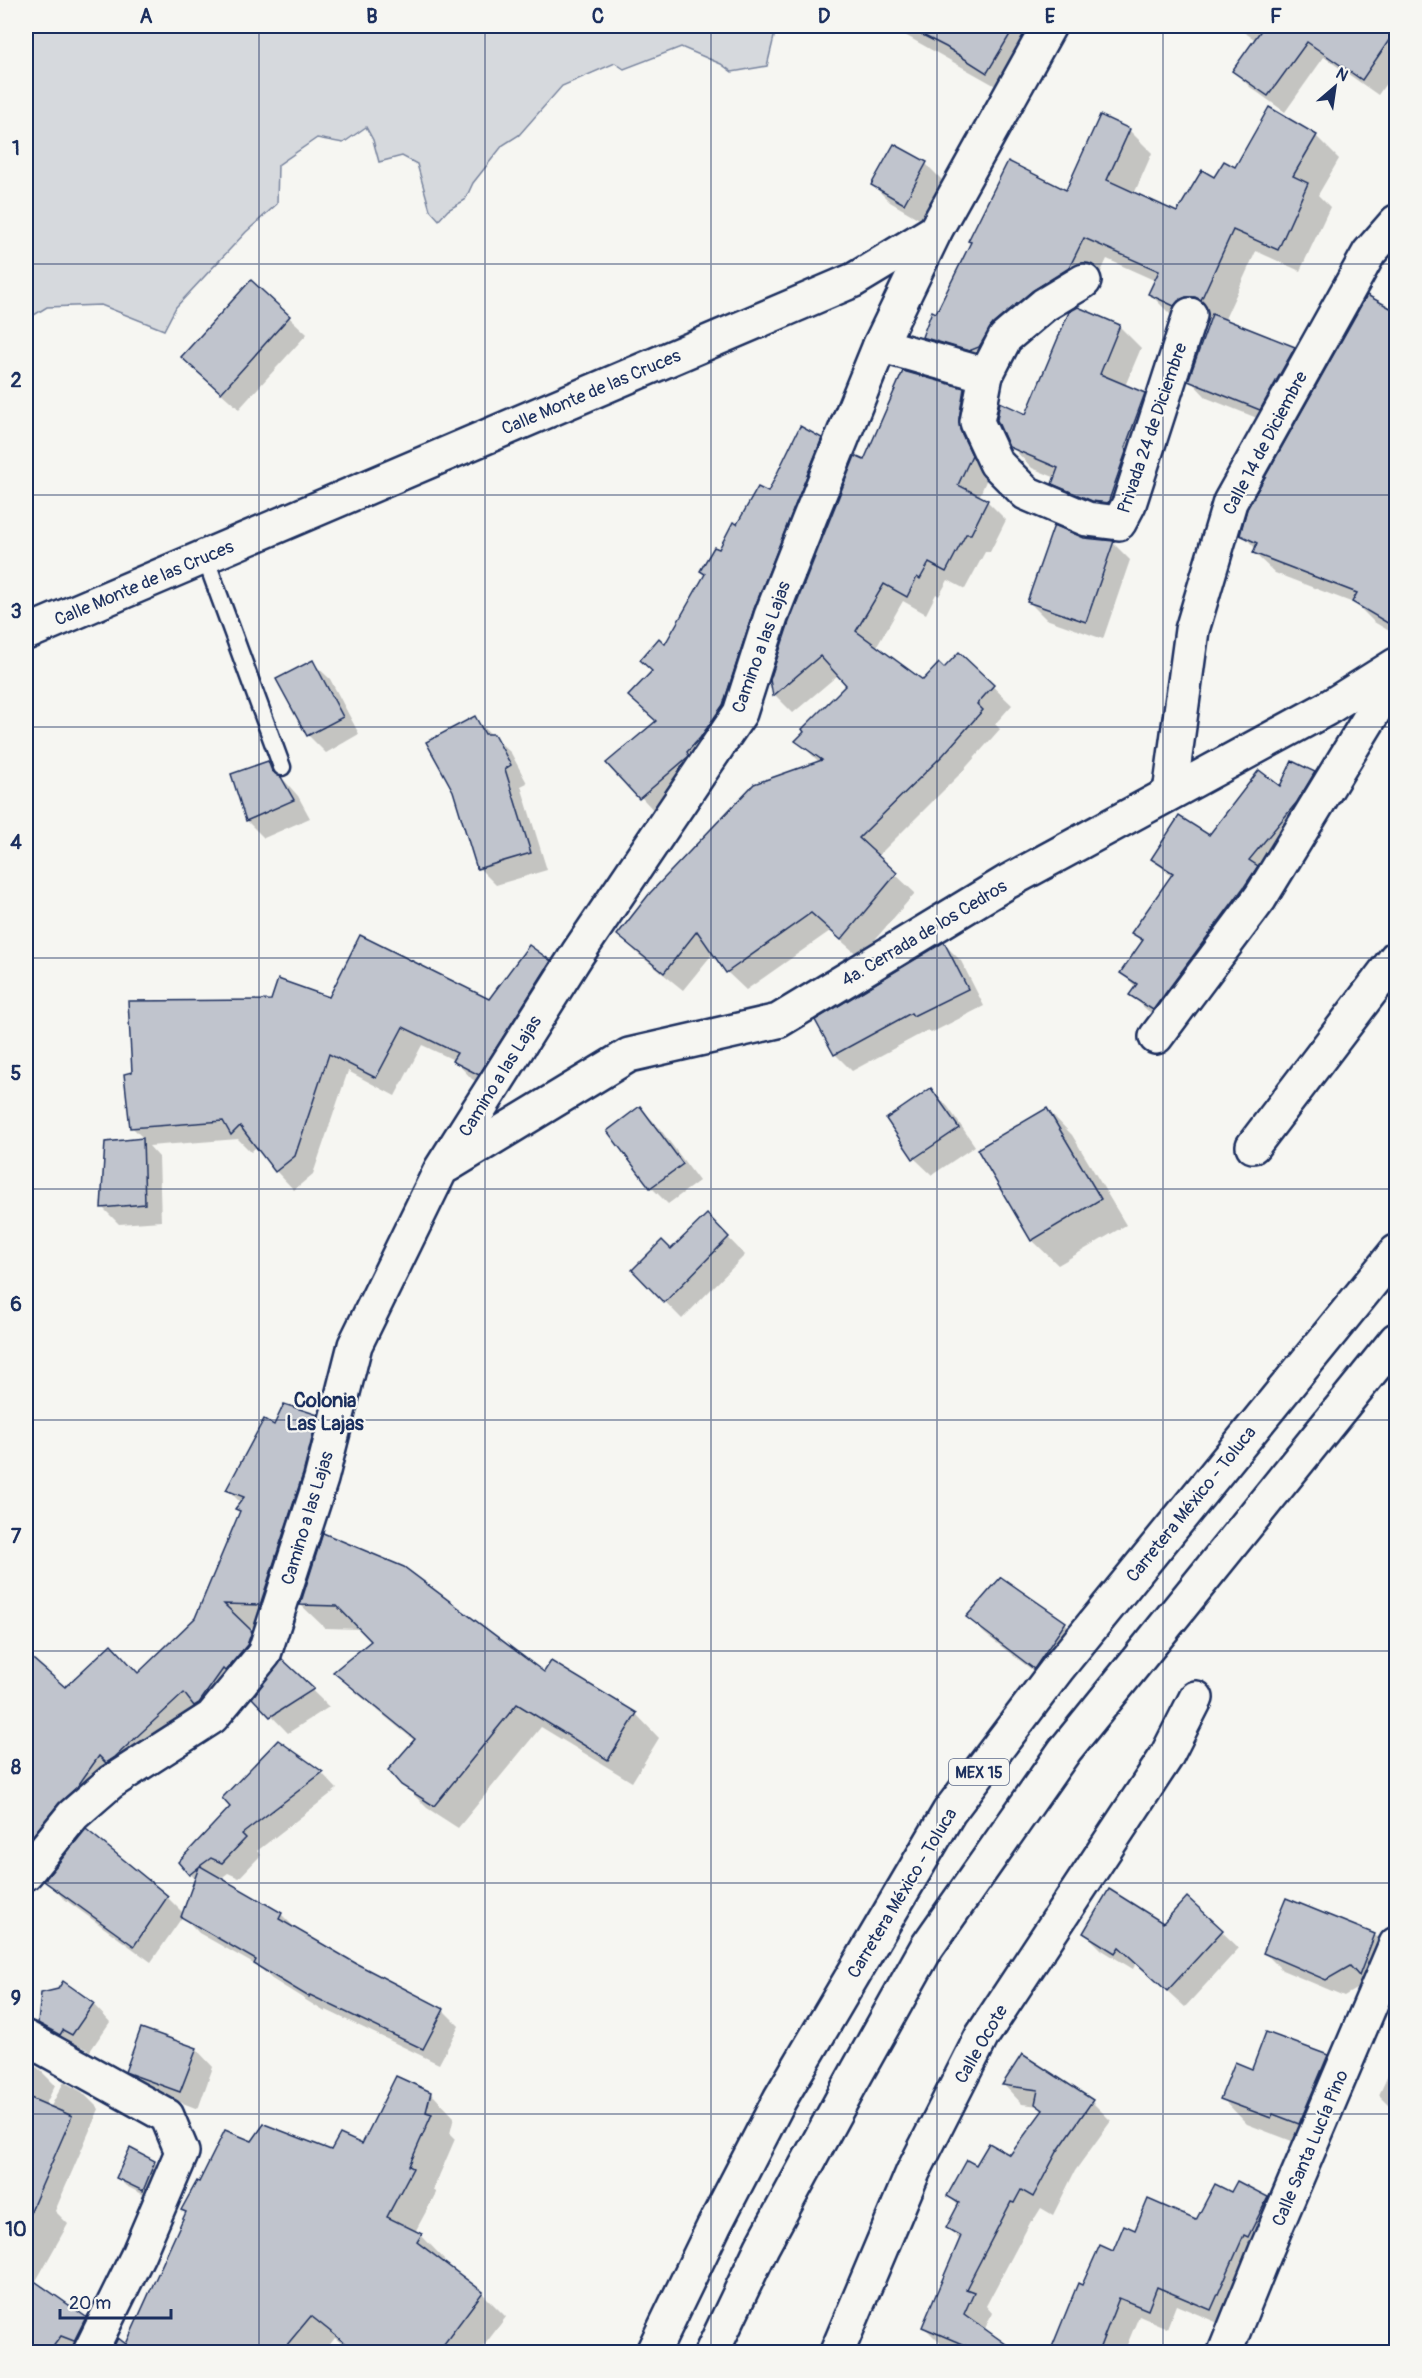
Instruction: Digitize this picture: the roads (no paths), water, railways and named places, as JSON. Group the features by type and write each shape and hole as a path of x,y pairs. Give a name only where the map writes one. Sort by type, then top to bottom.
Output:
{"street":[{"name":"Calle Monte de las Cruces","path":"26,633 854,280 935,231 1049,26"},
{"name":"Calle 14 de Diciembre","path":"1170,793 1192,630 1230,502 1370,253 1396,222"},
{"name":"Camino a las Lajas","path":"26,1873 73,1815 111,1782 213,1717 264,1654 321,1479 355,1345 441,1169 578,953 740,713 771,616 880,345 935,231"},
{"path":"880,345 986,375 1005,338 1044,305 1084,281"},
{"name":"Privada 24 de Diciembre","path":"986,375 977,422 996,462 1026,493 1087,519 1119,523 1128,504 1190,315"},
{"name":"4a. Cerrada de los Cedros","path":"441,1169 629,1055 778,1021 1007,882 1326,709 1396,665"},
{"path":"1156,1037 1260,898 1396,675"},
{"path":"1253,1146 1396,958"},
{"name":"Carretera México - Toluca","path":"653,2352 714,2226 780,2099 949,1812 1058,1668 1396,1252"},
{"name":"MEX 15","path":"712,2352 768,2237 927,1947 1065,1750 1396,1340"},
{"name":"Calle Ocote","path":"837,2352 913,2172 982,2036 1166,1757 1196,1698"},
{"name":"Calle Santa Lucía Pino","path":"1225,2352 1396,1944"},
{"path":"26,2038 167,2116 182,2152 138,2255 90,2352"}],"lane":[{"path":"205,557 282,767"}],"district":[{"name":"Colonia Las Lajas","path":"325,1412"}]}
